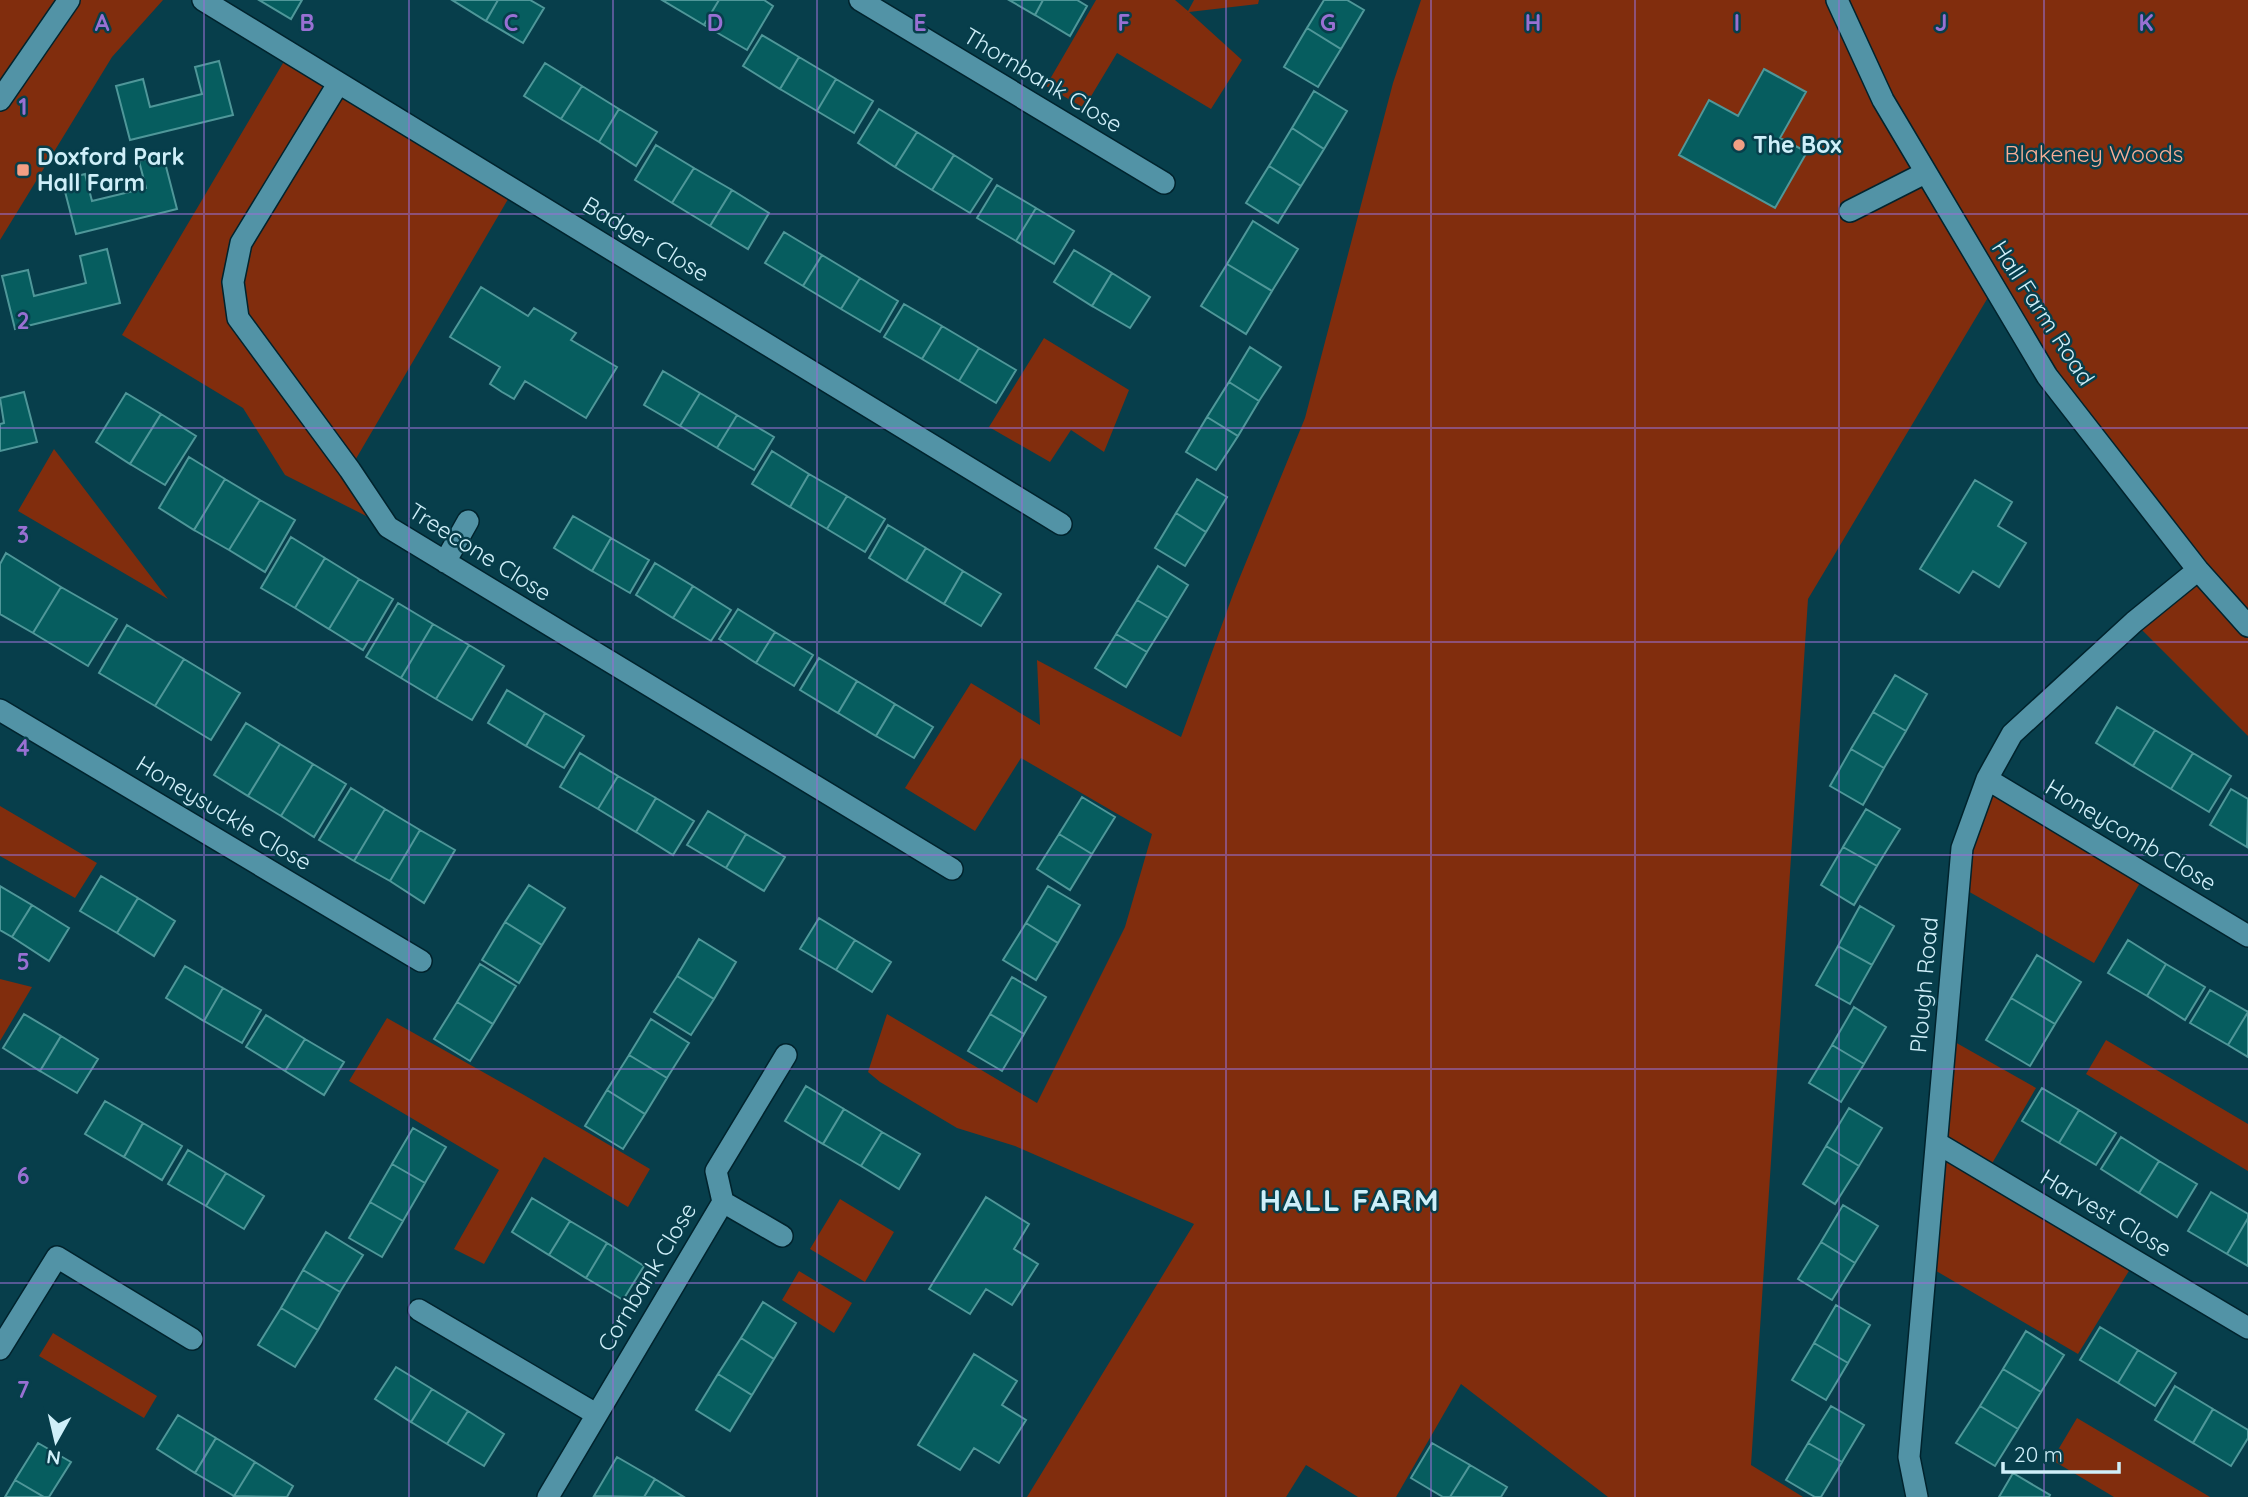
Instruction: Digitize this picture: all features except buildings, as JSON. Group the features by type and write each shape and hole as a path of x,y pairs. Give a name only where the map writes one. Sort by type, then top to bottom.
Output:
{"street":[{"path":"0,100 69,0"},
{"name":"Badger Close","path":"203,0 1061,524"},
{"name":"Thornbank Close","path":"860,0 1164,183"},
{"name":"Hall Farm Road","path":"1837,0 1883,100 2047,376 2198,570 2248,626"},
{"name":"Treecone Close","path":"338,84 241,243 233,282 238,318 350,470 388,527 952,869"},
{"path":"1850,211 1925,173"},
{"path":"445,562 468,521"},
{"name":"Plough Road","path":"1917,1497 1909,1457 1962,848 1987,779 2012,734 2134,622 2198,570"},
{"name":"Honeysuckle Close","path":"0,710 421,961"},
{"name":"Honeycomb Close","path":"1987,779 2248,936"},
{"name":"Cornbank Close","path":"548,1497 723,1202 716,1171 786,1055"},
{"name":"Harvest Close","path":"1937,1143 2248,1328"},
{"path":"723,1202 782,1236"},
{"path":"0,1349 57,1257 192,1339"},
{"path":"419,1310 596,1414"}],"green space":[{"path":"0,0 163,0 112,57 0,240"},
{"path":"1096,0 1175,0 1188,11 1194,0 1259,0 1258,4 1189,12 1242,60 1211,109 1117,53 1084,108 1046,86"},
{"name":"Blakeney Woods","path":"1421,0 1837,0 1880,91 1850,0 2248,0 2248,736 2134,622 2198,571 1993,289 1808,599 1751,1465 1803,1497 1608,1497 1461,1384 1396,1497 1358,1497 1306,1465 1286,1497 1027,1497 1194,1224 1015,1146 957,1128 868,1072 887,1014 1037,1103 1125,927 1152,834 1021,758 975,831 905,788 971,683 1040,725 1037,660 1181,737 1235,589 1305,418 1393,83"},
{"path":"289,53 514,189 350,469 388,527 285,475 243,408 122,335"},
{"path":"1044,338 1129,390 1104,452 1071,430 1050,462 989,427"},
{"path":"54,449 168,599 18,511"},
{"path":"1987,779 2145,874 2094,963 1959,886"},
{"path":"0,806 97,863 75,898 0,856"},
{"path":"0,979 32,987 0,1041"},
{"path":"387,1018 650,1169 628,1207 544,1157 484,1264 454,1249 499,1170 349,1081"},
{"path":"1946,1037 2036,1088 1987,1172 2135,1261 2078,1354 1926,1265"},
{"path":"2106,1040 2248,1124 2248,1171 2086,1074"},
{"path":"840,1199 894,1232 865,1282 810,1249"},
{"path":"799,1271 852,1303 834,1333 782,1300"},
{"path":"53,1333 157,1396 144,1418 39,1356"},
{"path":"2077,1418 2210,1497 2114,1497 2052,1460"}],"place":[{"name":"The Box","path":"1739,145"},
{"name":"Doxford Park Hall Farm","path":"23,170"}],"district":[{"name":"HALL FARM","path":"1350,1201"}]}
